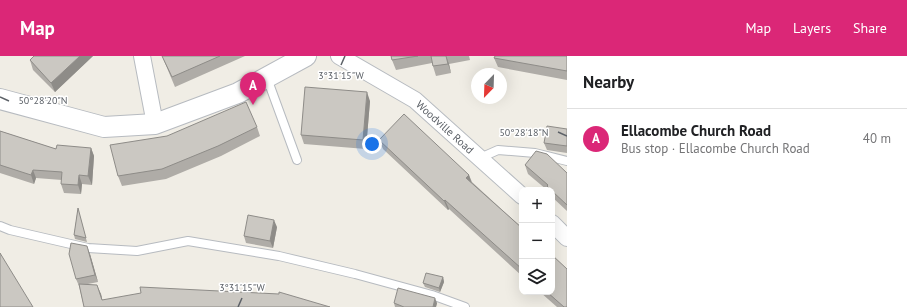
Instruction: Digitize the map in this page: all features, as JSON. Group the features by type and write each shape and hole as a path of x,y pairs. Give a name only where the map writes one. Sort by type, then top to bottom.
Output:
{"street":[{"path":"142,56 156,124"},
{"path":"0,99 104,127 156,124 238,93 306,56"},
{"name":"Woodville Road","path":"339,56 415,100 519,193"},
{"path":"555,226 567,238"}],"lane":[{"path":"267,78 297,160"},
{"path":"480,158 498,150 535,153 567,161"},
{"path":"0,226 10,230 88,248 137,251 188,241 279,256 355,274 432,295 465,307"}],"building":[{"path":"34,56 80,56 51,83 30,60"},
{"path":"162,56 220,56 172,77"},
{"path":"391,56 418,56 392,60"},
{"path":"431,56 446,56 448,64 433,66"},
{"path":"495,56 567,56 567,71 494,58"},
{"path":"305,87 367,92 363,140 301,135"},
{"path":"246,102 257,127 218,146 162,169 118,176 110,145 167,136"},
{"path":"404,114 469,175 466,178 519,225 519,266 445,200 444,201 379,140"},
{"path":"547,126 567,129 567,146 544,143"},
{"path":"0,131 56,149 57,145 91,148 88,176 79,175 78,185 61,184 62,172 33,170 31,175 0,165"},
{"path":"536,151 547,154 567,173 567,205 555,194 555,187 548,187 548,185 525,165"},
{"path":"78,208 86,238 74,235"},
{"path":"248,215 274,220 270,241 244,236"},
{"path":"71,243 87,246 95,275 76,279 69,254"},
{"path":"0,253 33,307 0,307"},
{"path":"555,258 567,269 567,307 564,307 550,295 555,295"},
{"path":"426,273 443,277 439,288 423,283"},
{"path":"79,284 97,285 102,300 141,293 140,287 279,294 279,292 330,307 84,307"},
{"path":"398,288 435,298 433,307 404,307 394,303"}],"place":[{"name":"Ellacombe Church Road","path":"253,105"}]}
